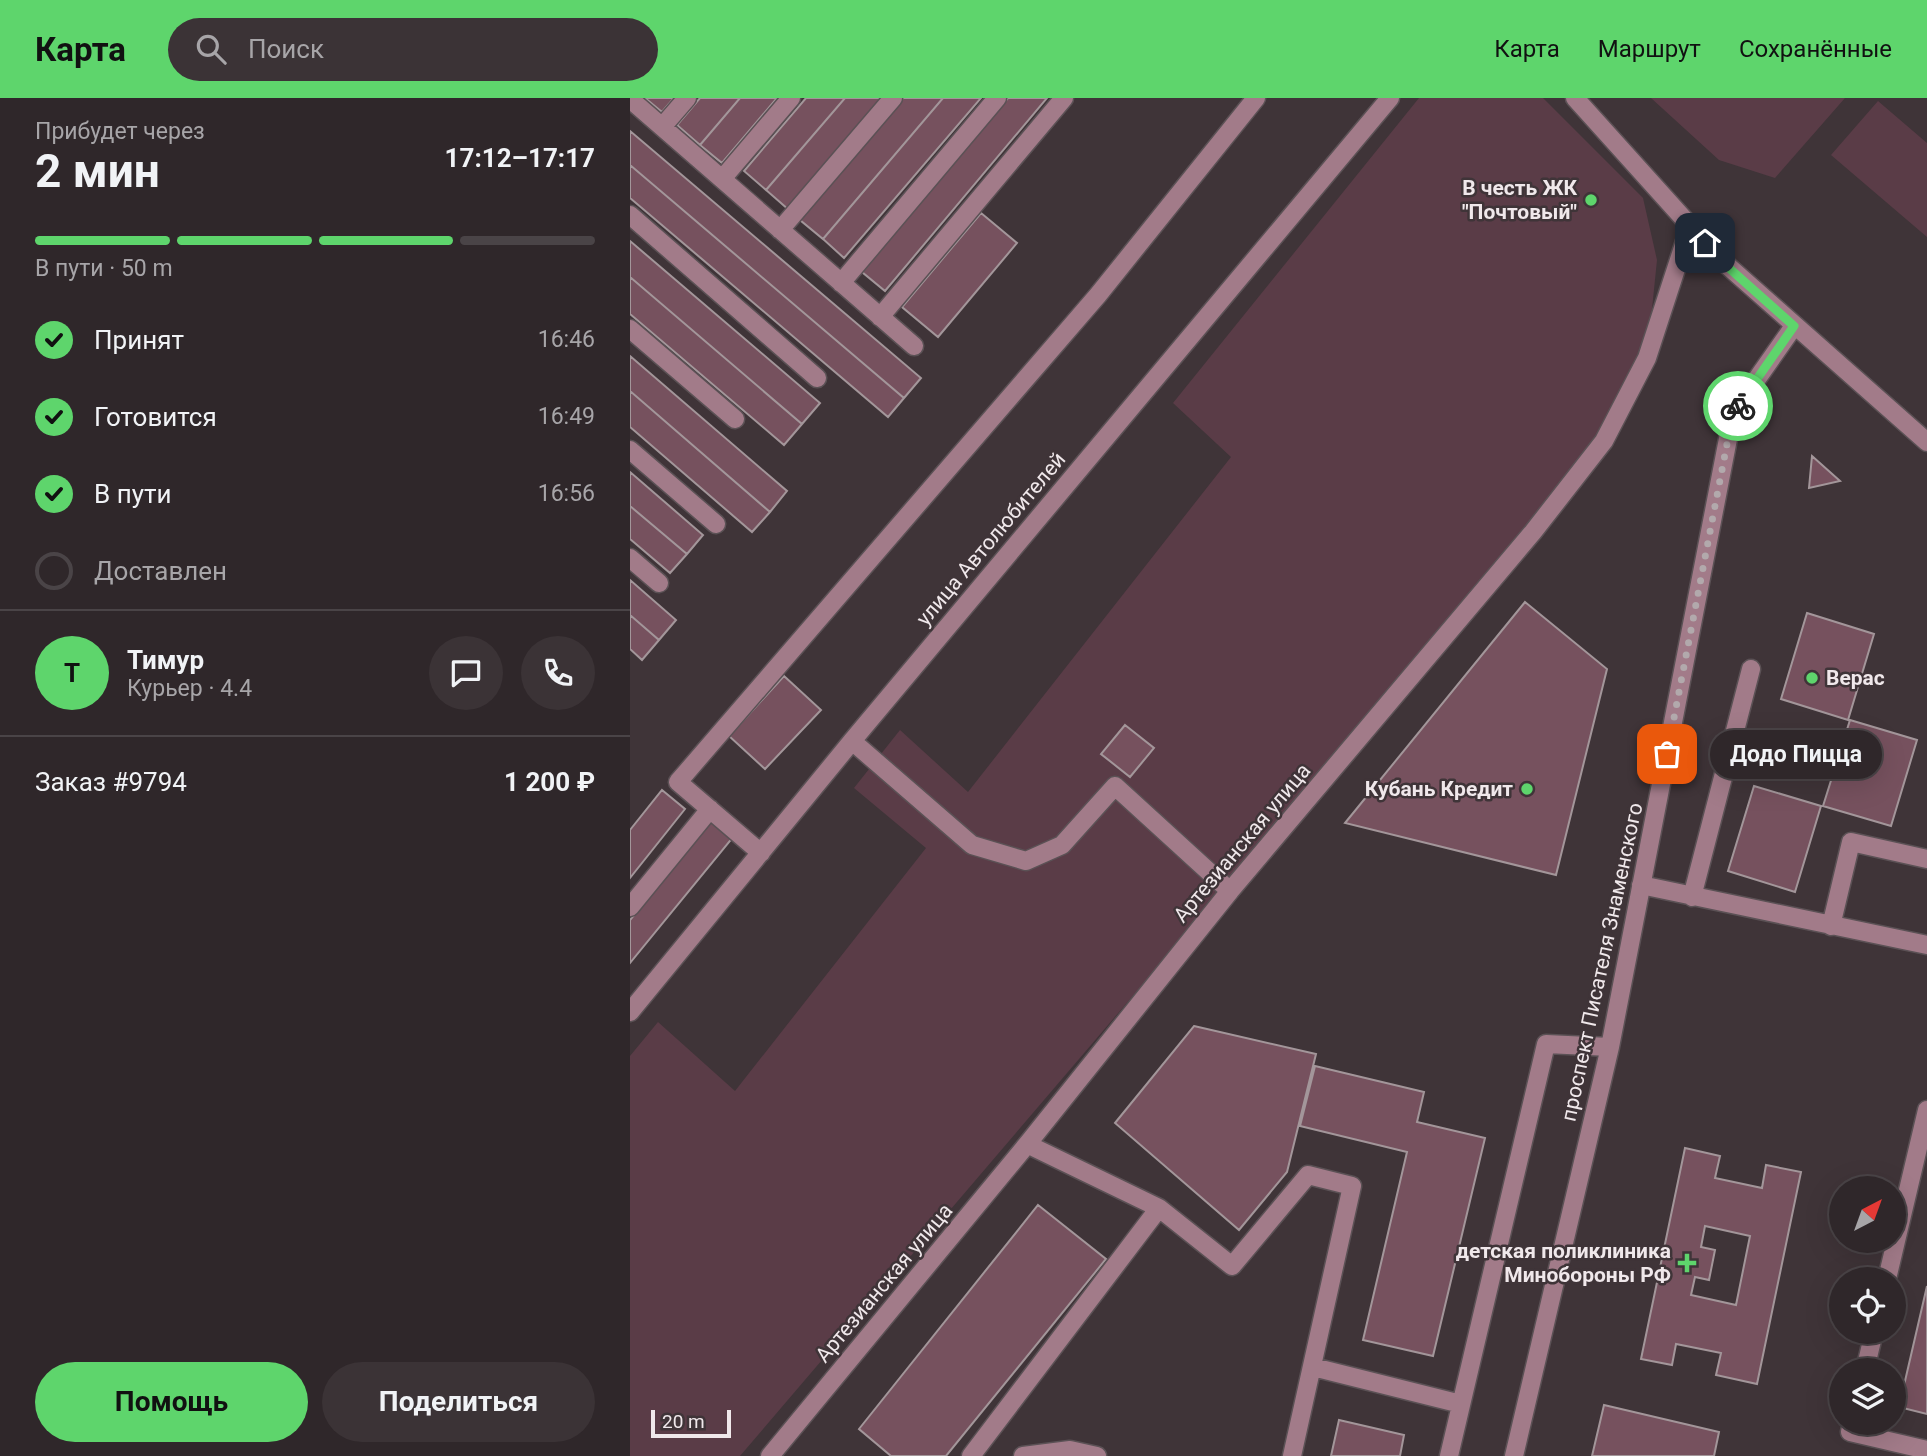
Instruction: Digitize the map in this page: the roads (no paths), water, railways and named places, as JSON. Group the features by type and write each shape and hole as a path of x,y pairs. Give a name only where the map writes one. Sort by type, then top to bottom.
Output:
{"street":[{"path":"662,128 687,98"},
{"path":"722,179 791,98"},
{"path":"780,230 893,98"},
{"path":"841,282 997,98"},
{"path":"880,317 1064,98"},
{"path":"761,853 678,782 1098,295 1256,98"},
{"name":"улица Автолюбителей","path":"630,1012 852,741 1390,98"},
{"path":"1575,98 1720,260 1927,442"},
{"path":"630,99 914,346"},
{"path":"630,215 817,378"},
{"name":"Артезианская улица","path":"770,1456 1029,1142 1230,891 1533,532 1604,441 1647,358 1690,226"},
{"name":"проспект Писателя Знаменского","path":"1514,1456 1610,1048 1733,413 1794,326"},
{"path":"630,328 735,419"},
{"path":"630,450 716,524"},
{"path":"630,558 659,583"},
{"path":"1692,897 1751,669"},
{"path":"852,741 972,845 1026,861 1062,845 1115,786 1230,891"},
{"path":"630,907 710,809"},
{"path":"1831,926 1851,842 1927,859"},
{"path":"1641,885 1927,946"},
{"path":"1449,1456 1546,1045 1610,1048"},
{"path":"1890,1267 1927,1110"},
{"path":"1029,1142 1035,1148 1159,1208 1232,1266 1308,1175 1352,1186 1292,1456"},
{"path":"971,1456 1159,1208"},
{"path":"1313,1367 1461,1404"},
{"path":"1863,1435 1927,1450"},
{"path":"1023,1456 1070,1450 1097,1456"}],"place":[{"name":"В честь ЖК \"Почтовый\"","path":"1591,200"},
{"name":"Верас","path":"1812,678"},
{"name":"Додо Пицца","path":"1667,754"},
{"name":"Кубань Кредит","path":"1527,789"},
{"name":"детская поликлиника Минобороны РФ","path":"1687,1263"}]}
